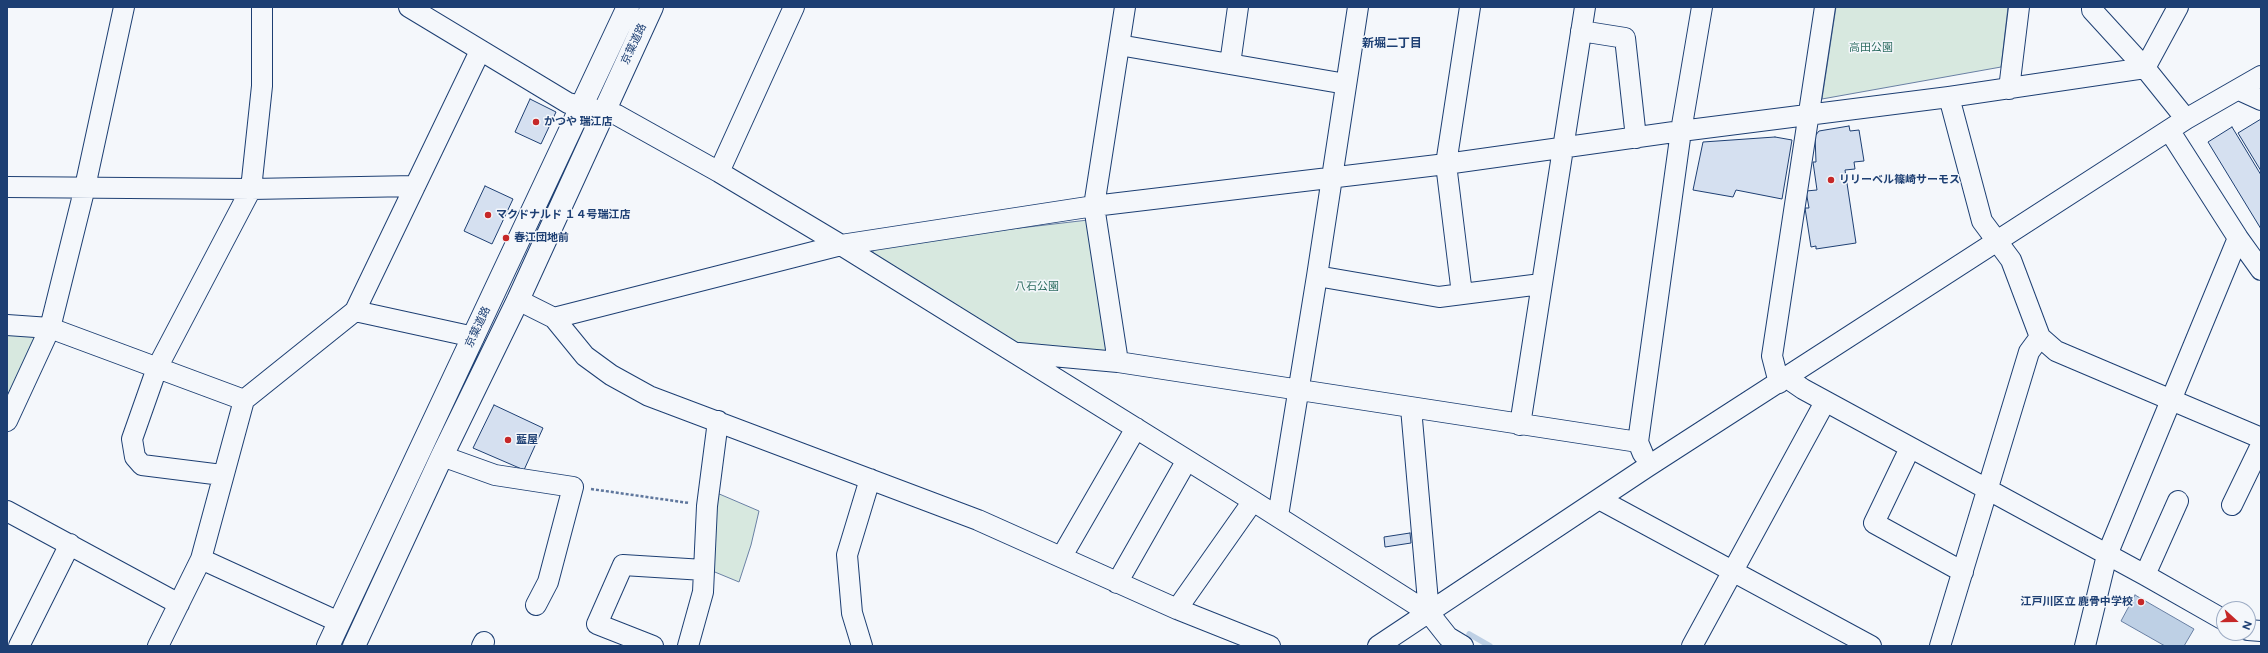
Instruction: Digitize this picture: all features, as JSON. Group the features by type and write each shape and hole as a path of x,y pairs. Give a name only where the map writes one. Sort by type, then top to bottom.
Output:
{"highway":[{"name":"京葉道路","path":"328,646 628,7"},
{"name":"京葉道路","path":"354,646 442,456 518,300 603,111 652,7"}],"street":[{"path":"7,421 50,328 85,187 124,7"},
{"path":"222,475 142,466 135,457 132,439 157,368 251,188 262,86 262,7"},
{"path":"719,172 794,7"},
{"path":"1118,362 1094,206 1125,7"},
{"path":"1230,64 1238,7"},
{"path":"1278,516 1317,276 1358,7"},
{"path":"1462,294 1446,164 1470,7"},
{"path":"1520,425 1562,147 1585,7"},
{"path":"1647,466 1638,442 1680,131 1702,7"},
{"path":"1825,7 1772,356 1783,380 1988,489 2216,615"},
{"path":"2009,89 2019,7"},
{"path":"2092,7 2092,10 2145,68 2186,119"},
{"path":"2145,68 2178,7"},
{"path":"417,9 480,51 568,103 617,115 719,172 841,245 1278,516 1429,613 1453,643"},
{"path":"1581,31 1625,38 1636,138"},
{"path":"1119,45 1346,84"},
{"path":"158,646 201,559 222,475 244,400 355,311 480,51"},
{"path":"554,318 841,245 1094,206 1446,164 1680,131 1808,116 2009,89 2145,68"},
{"path":"1378,646 1599,500 1647,466 1783,380 2186,119 2240,90 2261,76"},
{"path":"2240,90 2261,100"},
{"path":"1949,97 1982,221 2011,260 2040,337 2056,351 2261,438"},
{"path":"2169,130 2238,238 2261,270"},
{"path":"7,187 251,188 415,186"},
{"path":"2085,646 2107,555 2238,238"},
{"path":"1317,276 1439,297 1541,284"},
{"path":"518,300 554,318 585,356 611,375 649,396 978,520 1062,556 1117,583 1177,609 1270,646"},
{"path":"355,311 474,337"},
{"path":"7,325 50,328 244,400"},
{"path":"1940,646 2029,352 2040,337"},
{"path":"1015,353 1118,362 1298,391 1638,442"},
{"path":"1692,646 1825,402"},
{"path":"1411,408 1429,613"},
{"path":"688,646 703,592 707,506 718,421"},
{"path":"1062,556 1136,428"},
{"path":"2232,505 2261,445"},
{"path":"1910,448 1874,523 1963,572"},
{"path":"442,456 495,476 573,486 548,582 536,605"},
{"path":"1117,583 1187,460"},
{"path":"862,646 852,613 847,556 870,479"},
{"path":"1599,500 1871,646"},
{"path":"1177,609 1253,501"},
{"path":"2145,575 2178,501"},
{"path":"7,511 179,604"},
{"path":"19,646 70,544"},
{"path":"201,559 339,622"},
{"path":"653,646 597,624 623,565 704,570"}],"path":[{"path":"573,486 707,506"}],"green space":[{"name":"高田公園","path":"1836,7 2008,7 2001,67 1822,99"},
{"name":"八石公園","path":"1088,220 1108,351 1019,346 872,255 875,245"},
{"path":"7,330 44,332 7,409"},
{"path":"717,493 759,511 751,545 739,582 710,570"}],"water":[{"path":"2135,595 2194,629 2184,646 2165,646 2121,621"}],"building":[{"name":"かつや 瑞江店","path":"530,99 556,112 541,144 515,132"},
{"path":"2261,119 2261,171 2238,133"},
{"name":"リリーベル篠崎サーモス","path":"1849,126 1850,131 1859,130 1864,161 1854,162 1855,169 1845,170 1856,243 1816,249 1816,246 1811,247 1805,208 1809,208 1806,191 1817,190 1813,162 1816,162 1815,136 1819,131"},
{"path":"2232,127 2261,175 2261,229 2208,142"},
{"path":"1775,137 1792,140 1782,199 1736,190 1733,197 1693,190 1703,142"},
{"name":"マクドナルド １４号瑞江店","path":"485,186 513,199 492,244 464,231"},
{"path":"494,405 543,428 524,470 473,448"},
{"path":"1410,533 1411,543 1385,547 1384,537"}],"waterway":[{"path":"1469,634 1490,646"}],"place":[{"name":"かつや 瑞江店","path":"536,122"},
{"name":"リリーベル篠崎サーモス","path":"1831,180"},
{"name":"マクドナルド １４号瑞江店","path":"488,215"},
{"name":"春江団地前","path":"506,238"},
{"name":"藍屋","path":"508,440"},
{"name":"江戸川区立 鹿骨中学校","path":"2141,602"}],"district":[{"name":"新堀二丁目","path":"1392,43"}]}
